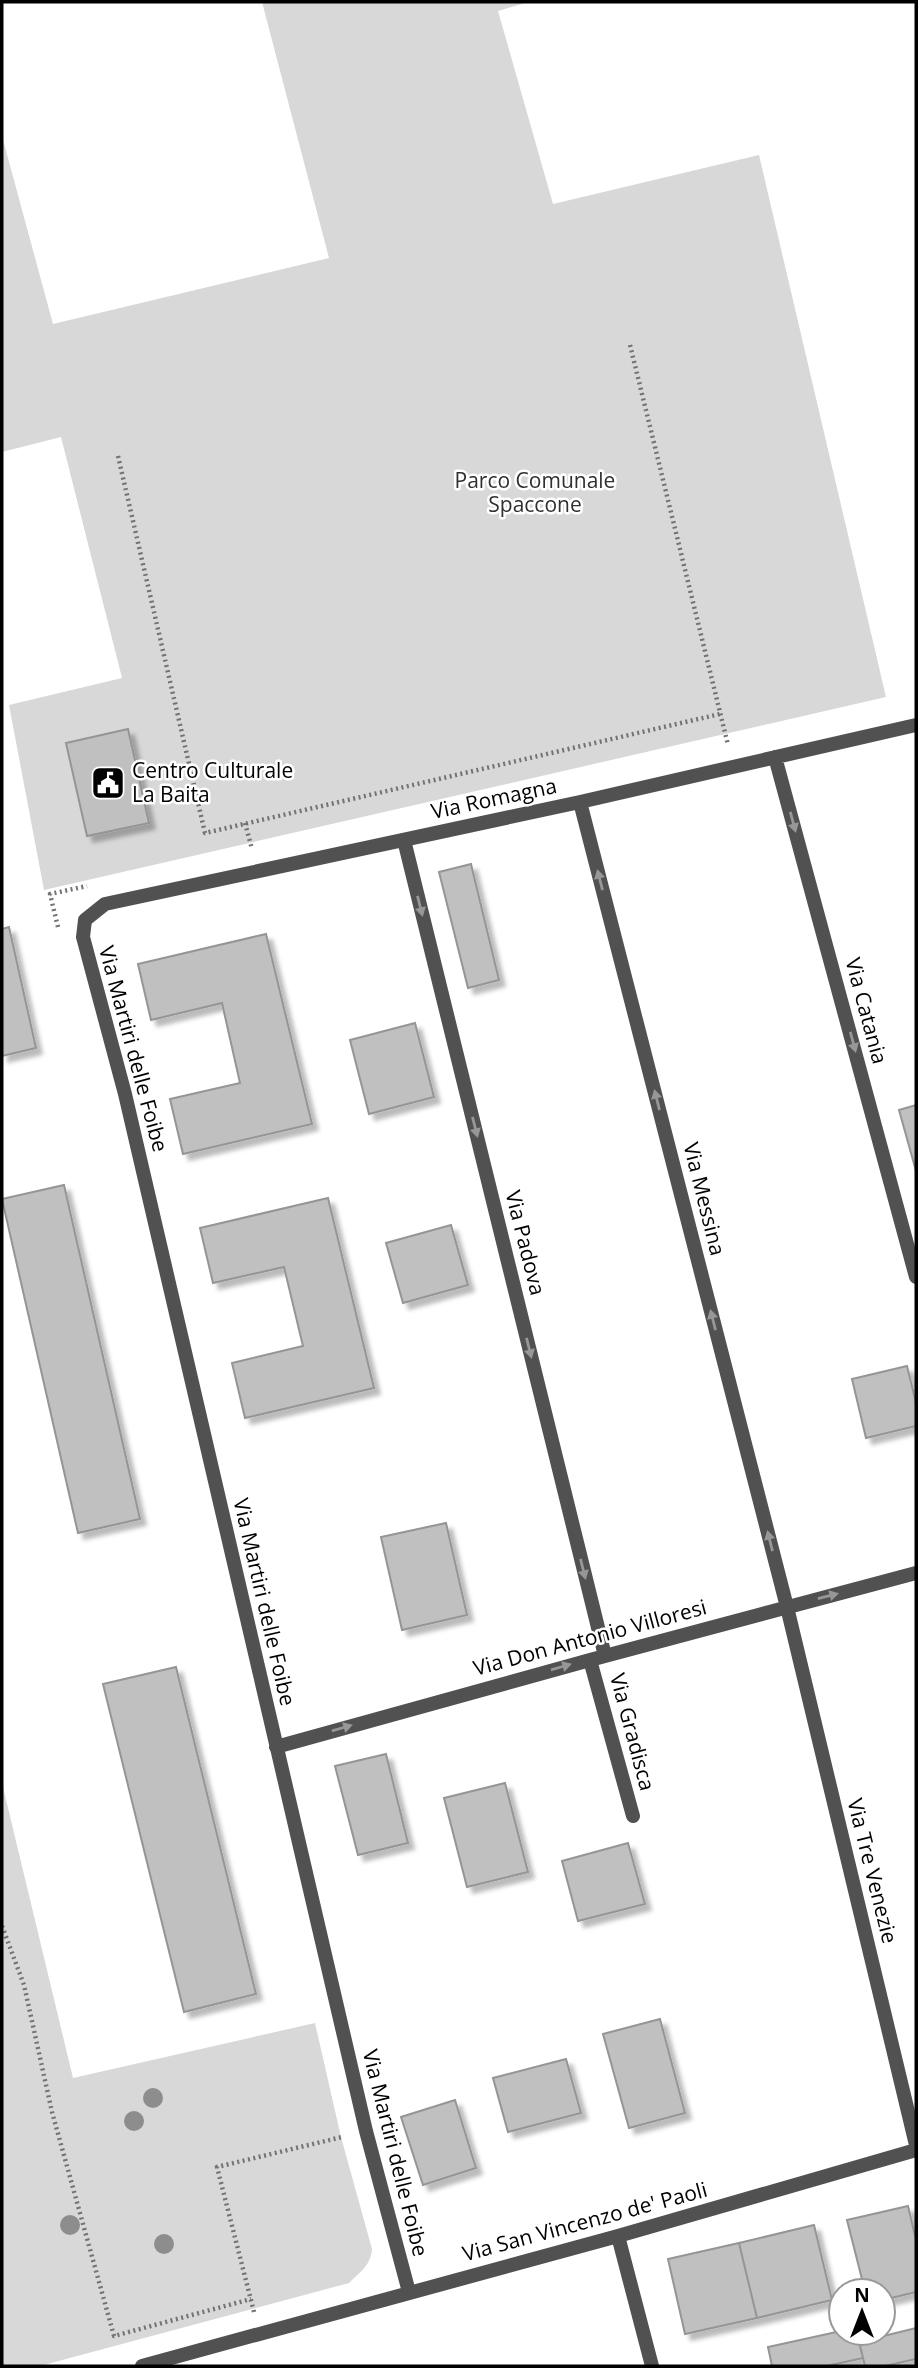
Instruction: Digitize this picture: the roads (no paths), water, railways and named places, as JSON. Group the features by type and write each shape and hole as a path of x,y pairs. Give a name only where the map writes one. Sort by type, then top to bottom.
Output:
{"street":[{"name":"Via Romagna","path":"85,920 105,904 580,803 916,725"},
{"name":"Via Catania","path":"775,757 916,1277"},
{"name":"Via Messina","path":"580,803 787,1607"},
{"name":"Via Padova","path":"404,840 597,1658"},
{"name":"Via Martiri delle Foibe","path":"85,920 83,937 128,1107 366,2131 409,2292"},
{"name":"Via Don Antonio Villoresi","path":"276,1747 916,1573"},
{"name":"Via Tre Venezie","path":"787,1607 916,2148"},
{"name":"Via Gradisca","path":"597,1658 633,1816"},
{"name":"Via San Vincenzo de' Paoli","path":"142,2366 618,2236 916,2148"},
{"path":"618,2236 652,2366"}],"place":[{"name":"Centro Culturale La Baita","path":"108,783"}],"park label":[{"name":"Parco Comunale Spaccone","path":"535,493"}]}
